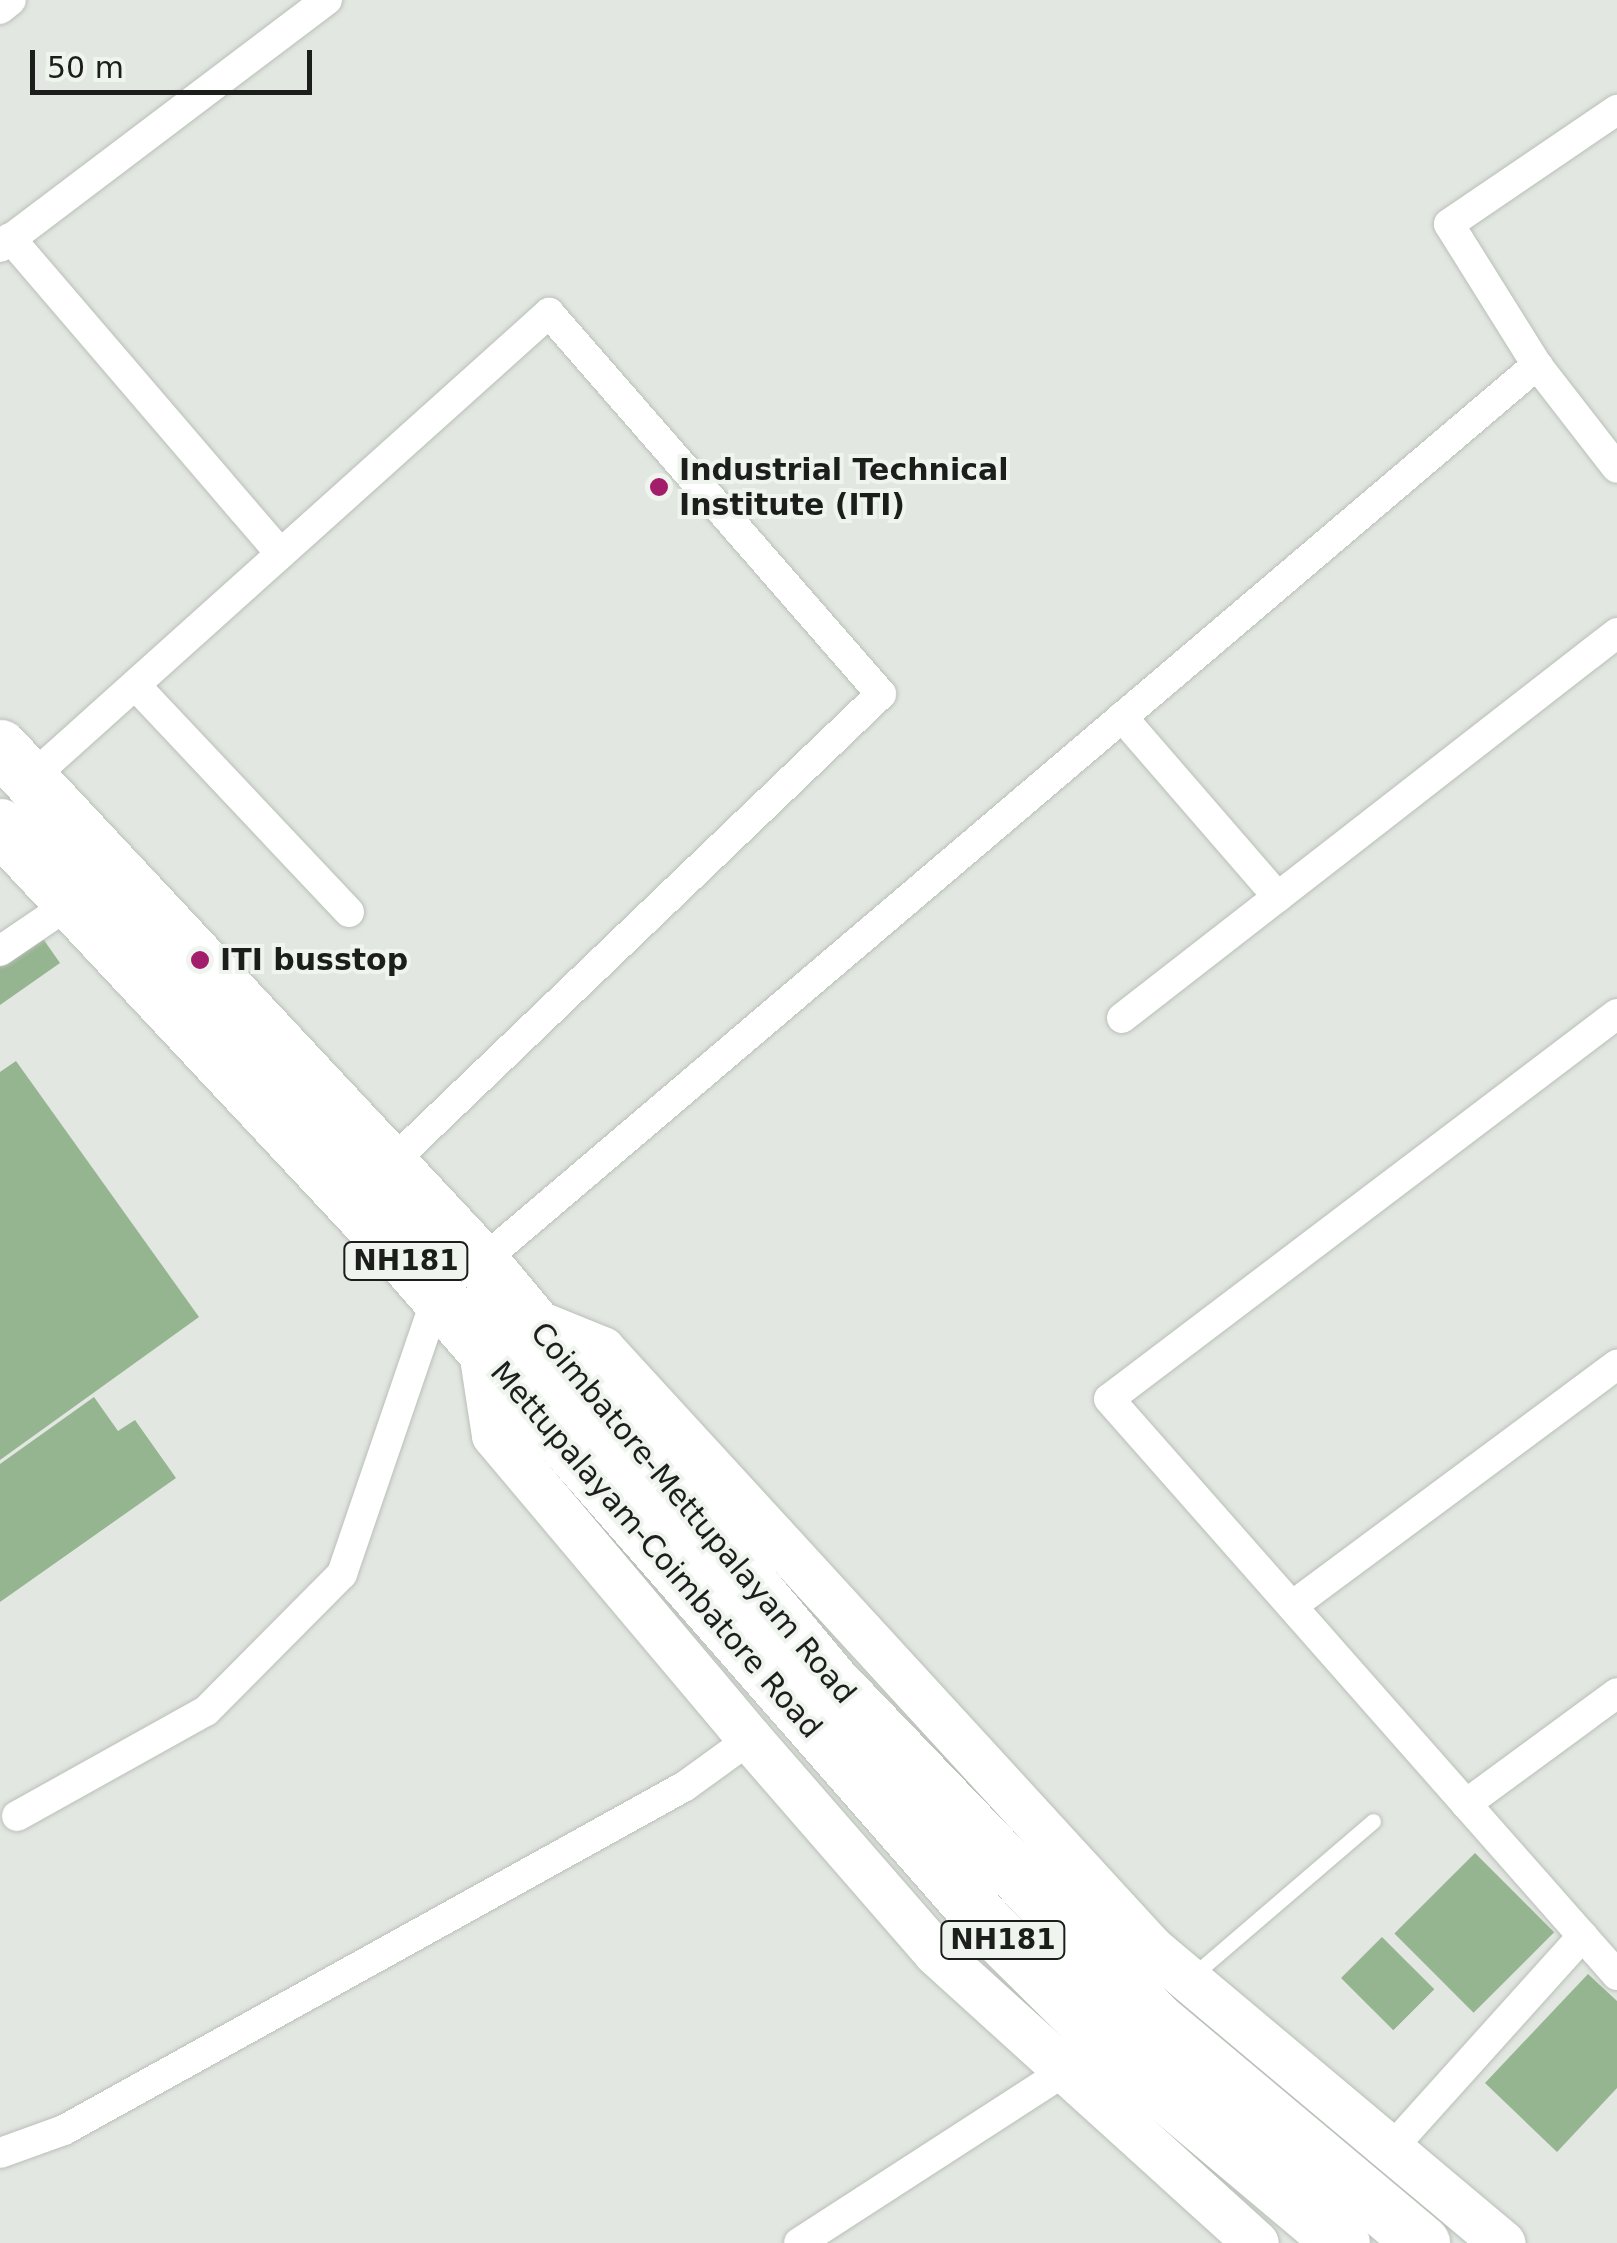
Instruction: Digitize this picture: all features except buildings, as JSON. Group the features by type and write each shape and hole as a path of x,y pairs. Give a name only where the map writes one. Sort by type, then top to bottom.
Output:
{"highway":[{"name":"Coimbatore-Mettupalayam Road","path":"15,763 481,1262 832,1682 1242,2132 1422,2243"},
{"name":"Mettupalayam-Coimbatore Road","path":"0,826 437,1296 973,1908 1242,2132 1342,2243"}],"street":[{"path":"0,9 11,0"},
{"path":"281,554 5,242 327,0"},
{"path":"1617,110 1449,224 1537,365 1607,434 1617,468"},
{"path":"15,763 135,685 549,313 881,694 390,1164"},
{"path":"481,1262 1537,365"},
{"path":"1122,1018 1617,633"},
{"path":"135,685 349,912"},
{"path":"1122,718 1278,897"},
{"path":"0,952 72,902"},
{"path":"1617,1014 1109,1399 1617,1975"},
{"path":"18,1816 206,1711 342,1574 437,1296"},
{"path":"531,1320 602,1349 999,1793 1188,1980 1502,2243"},
{"path":"480,1344 494,1435 750,1739 935,1952 1062,2073 1256,2243"},
{"path":"1292,1606 1617,1365"},
{"path":"1466,1804 1617,1694"},
{"path":"0,2153 64,2130 684,1786 750,1739"},
{"path":"1390,2150 1583,1936"},
{"path":"800,2243 1062,2073"}],"lane":[{"path":"1188,1980 1373,1821"}],"place":[{"name":"Industrial Technical Institute (ITI)","path":"659,487"},
{"name":"ITI busstop","path":"200,960"}]}
